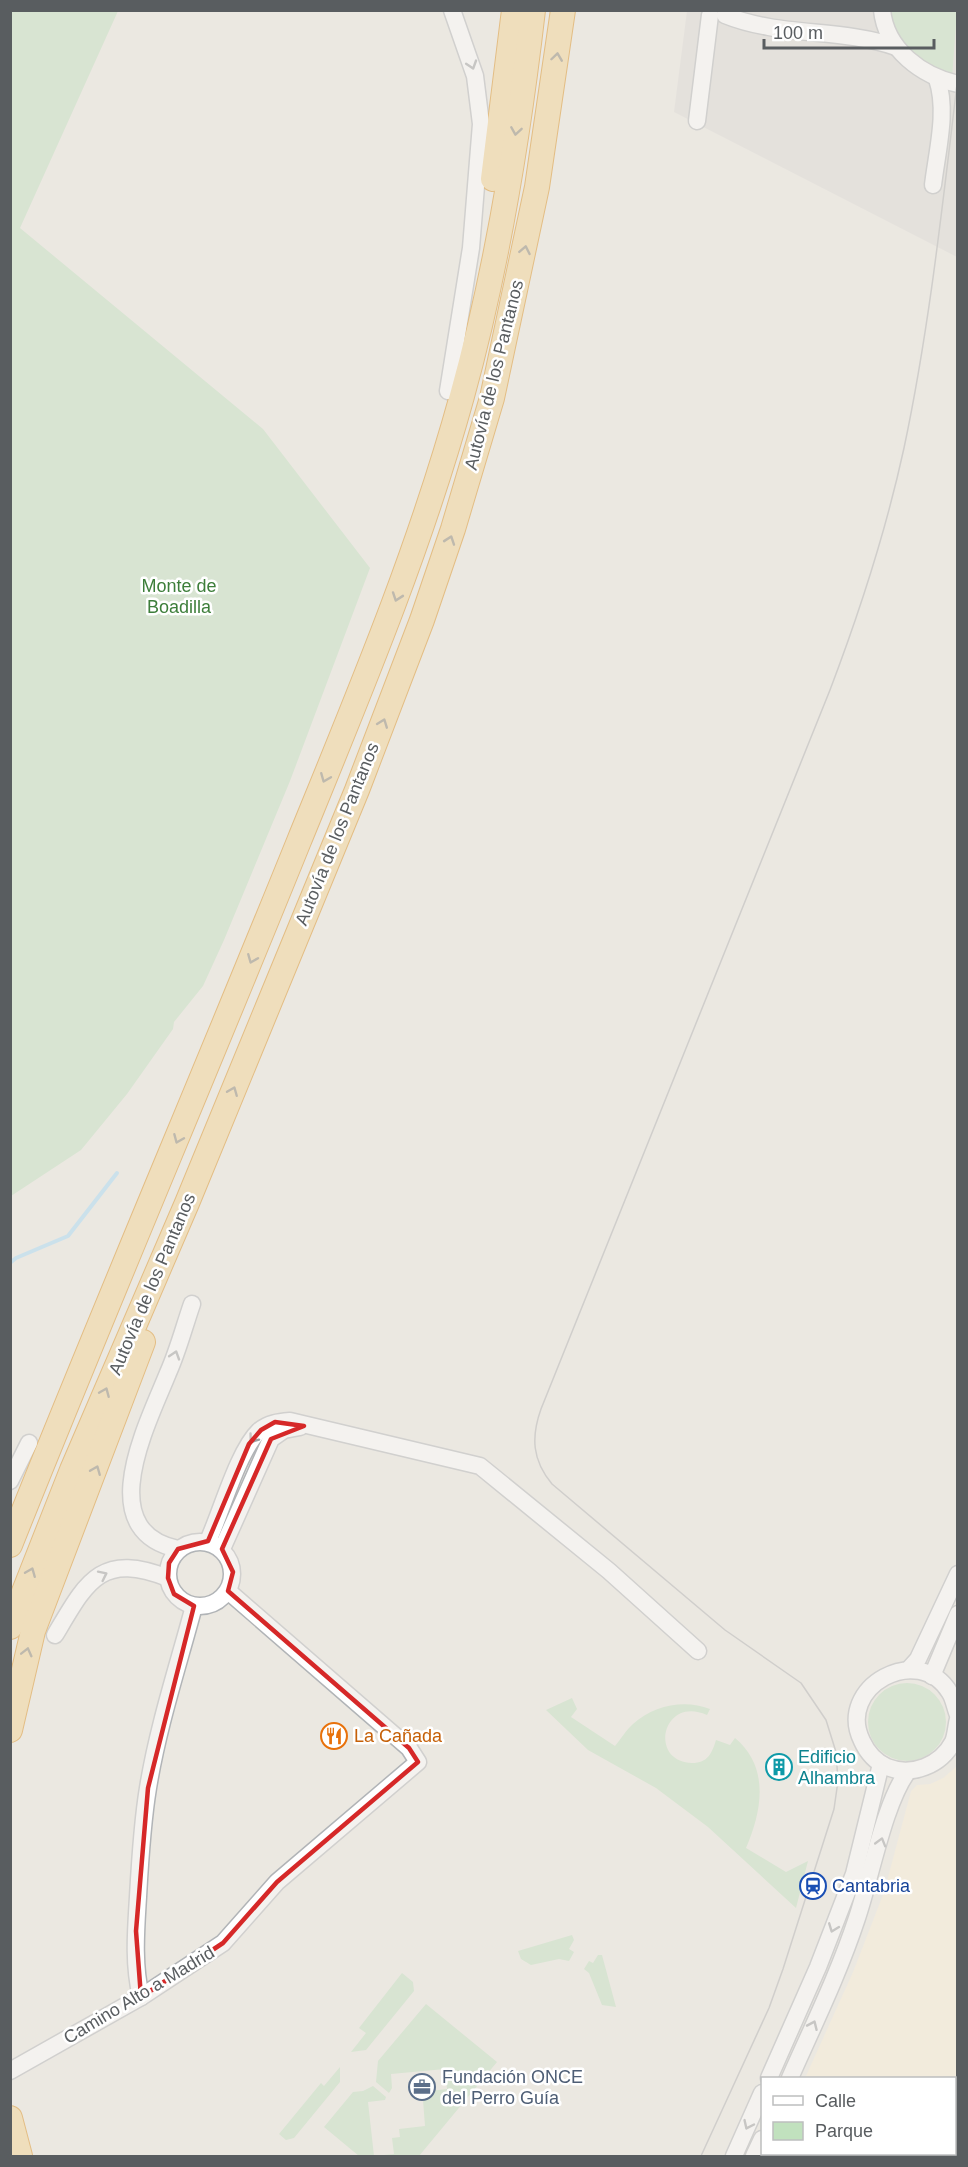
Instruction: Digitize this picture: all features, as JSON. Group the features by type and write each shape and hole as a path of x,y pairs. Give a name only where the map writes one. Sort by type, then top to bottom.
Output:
{"highway":[{"path":"416,542 418,517 478,264 490,194 514,10"},
{"name":"Autovía de los Pantanos","path":"10,1545 276,900 391,615 416,542 463,393 492,267 508,184 533,10"},
{"name":"Autovía de los Pantanos","path":"10,1627 72,1470 187,1203 357,790 422,620 453,530 492,398 520,274 538,176 563,10"},
{"path":"10,1730 33,1631 140,1353 184,1228 187,1203"},
{"path":"10,2118 21,2157"},
{"path":"10,2145 13,2157"}],"street":[{"path":"448,391 471,248 481,124 475,76 452,10"},
{"path":"882,10 882,18 896,47 915,66 937,79 957,84"},
{"path":"698,121 717,13 746,24 870,39 896,47"},
{"path":"933,185 942,93 937,79"},
{"path":"178,1549 161,1545 148,1535 138,1521 130,1494 134,1458 172,1364 192,1304"},
{"path":"215,1545 271,1439 284,1430 304,1426 480,1466 493,1474 609,1571 698,1651"},
{"path":"10,1481 29,1443"},
{"path":"192,1542 215,1545 230,1559 233,1572 228,1590 222,1598 209,1605 194,1606 183,1602 174,1593 168,1578 169,1563 178,1549 192,1542"},
{"path":"55,1635 82,1588 103,1572 124,1568 145,1569 168,1578"},
{"path":"909,1669 918,1659 957,1574"},
{"name":"Camino Alto a Madrid","path":"10,2071 141,1997 223,1943 277,1882 418,1762 409,1748 228,1590"},
{"path":"141,1997 136,1968 136,1931 140,1858 148,1788 164,1716 194,1606"},
{"path":"932,1676 957,1614"},
{"path":"909,1669 932,1676 951,1694 957,1717 954,1741 938,1761 920,1770 908,1771 881,1764 867,1750 859,1736 857,1721 860,1703 869,1687 884,1675 909,1669"},
{"path":"770,2077 818,1967 854,1874 881,1764"},
{"path":"791,2077 857,1920 894,1796 908,1771"},
{"path":"734,2157 761,2095"},
{"path":"754,2157 761,2141"}],"highlighted area":[{"path":"275,1422 304,1426 271,1439 222,1549 233,1572 228,1591 409,1748 418,1762 277,1882 223,1943 141,1997 136,1931 148,1788 194,1606 174,1594 168,1578 169,1563 178,1549 208,1541 249,1444 261,1430"}],"shaded area":[{"path":"687,11 957,11 957,257 674,112"},
{"path":"957,1766 957,2156 770,2156 956,2155 956,2077 805,2077 853,1972 884,1892 911,1791 917,1785 930,1784 943,1778"}],"green space":[{"name":"Monte de Boadilla","path":"11,10 118,11 20,228 263,429 370,568 290,781 203,986 174,1022 173,1029 127,1094 81,1150 11,1196"},
{"path":"889,11 957,11 952,78 929,66 912,53 899,36"},
{"path":"907,1683 922,1686 935,1694 943,1707 946,1722 943,1737 935,1750 922,1758 907,1761 892,1758 879,1750 871,1737 868,1722 871,1707 879,1694 892,1686"},
{"path":"572,1698 577,1709 571,1717 615,1746 641,1717 660,1708 690,1704 710,1709 707,1715 692,1711 679,1714 671,1721 666,1731 669,1752 678,1760 697,1763 706,1759 716,1740 730,1745 735,1738 746,1750 754,1762 760,1790 756,1819 746,1848 786,1872 808,1861 796,1908 708,1827 656,1788 588,1750 546,1710"},
{"path":"572,1935 574,1940 569,1949 574,1952 569,1961 559,1959 531,1965 521,1959 518,1951"},
{"path":"598,1955 602,1955 616,2007 602,2005 589,1973 584,1969 589,1961 593,1963"},
{"path":"402,1973 413,1982 414,1991 366,2050 351,2052 366,2033 359,2028"},
{"path":"426,2004 497,2062 419,2156 374,2156 394,2154 392,2138 400,2137 399,2129 425,2126 423,2100 430,2099 430,2091 447,2089 445,2069 391,2074 392,2088 389,2093 376,2082 378,2061"},
{"path":"340,2067 340,2082 294,2138 286,2140 279,2134 321,2083 324,2086"},
{"path":"373,2086 386,2097 385,2100 368,2102 374,2156 359,2156 324,2127 353,2092 363,2091"}],"waterway":[{"path":"10,1263 16,1258 68,1236 117,1173"}],"tram line":[{"path":"701,2156 769,2008 783,1969 834,1809 838,1781 836,1752 826,1720 801,1683 725,1630 552,1484 537,1457 536,1429 541,1409 830,690 872,570 897,479 913,402 935,262 958,76"}],"place":[{"name":"La Cañada","path":"334,1736"},
{"name":"Edificio Alhambra","path":"779,1767"},
{"name":"Cantabria","path":"813,1886"},
{"name":"Fundación ONCE del Perro Guía","path":"422,2087"}]}
